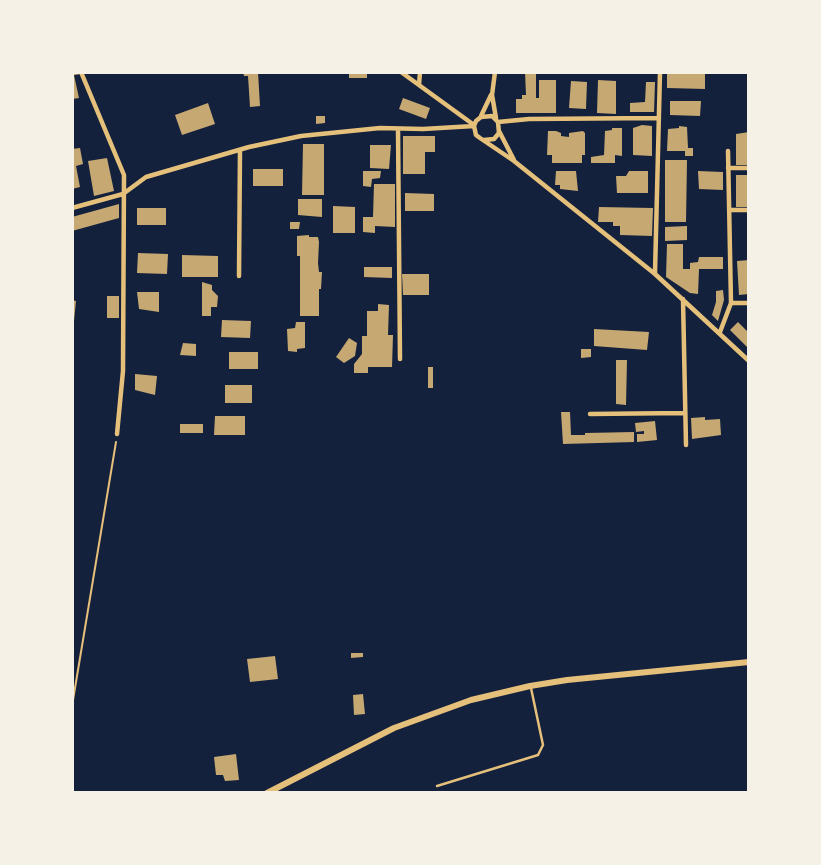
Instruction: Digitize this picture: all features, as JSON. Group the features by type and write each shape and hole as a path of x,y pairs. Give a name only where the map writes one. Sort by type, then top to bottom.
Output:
{"street":[{"path":"72,73 80,72 124,175 123,371 117,434"},
{"path":"401,72 474,125 477,135 514,161 656,274 749,361"},
{"path":"419,72 419,86"},
{"path":"72,208 123,194 146,177 301,136 474,125 492,94 495,72"},
{"path":"656,274 660,72"},
{"path":"492,94 499,131 514,161"},
{"path":"481,117 492,116 497,120 659,118"},
{"path":"398,128 400,359"},
{"path":"484,140 494,139 499,131"},
{"path":"239,276 240,150"},
{"path":"720,332 731,303 728,151"},
{"path":"728,168 749,168"},
{"path":"729,210 749,211"},
{"path":"683,297 686,445"},
{"path":"731,303 749,303"},
{"path":"590,414 684,413"},
{"path":"267,793 405,723 461,703 530,686 749,662"}],"lane":[{"path":"437,786 538,755 543,745 530,686"}],"path":[{"path":"72,706 117,434"}],"building":[{"path":"243,72 258,72 260,106 250,107 248,76 244,76"},
{"path":"349,72 367,72 367,78 349,78"},
{"path":"525,72 536,72 536,98 539,98 539,80 556,80 556,113 516,113 516,99 522,99 522,95 526,95"},
{"path":"667,72 705,72 705,89 667,88"},
{"path":"74,75 79,98 72,99 72,76"},
{"path":"598,80 616,81 616,114 597,113"},
{"path":"571,81 587,82 586,109 569,108"},
{"path":"646,82 655,82 654,112 630,112 630,103 645,102"},
{"path":"403,98 430,108 426,119 399,109"},
{"path":"670,101 701,101 700,116 670,115"},
{"path":"208,103 215,124 182,135 175,115"},
{"path":"316,116 325,116 325,123 316,124"},
{"path":"652,126 652,156 633,155 633,128"},
{"path":"687,127 688,148 693,148 693,156 685,156 685,151 667,151 668,129"},
{"path":"622,128 622,156 615,155 615,163 591,163 591,157 604,155 605,131"},
{"path":"548,131 556,131 561,133 561,136 569,137 569,133 583,131 585,155 582,155 582,163 552,163 552,155 547,155"},
{"path":"749,132 749,165 736,165 736,134"},
{"path":"403,136 435,136 435,152 425,152 425,174 403,174"},
{"path":"303,144 324,144 324,195 302,195"},
{"path":"370,145 391,145 389,169 370,168"},
{"path":"80,148 83,164 76,166 80,187 72,189 72,149"},
{"path":"107,158 114,191 94,196 88,161"},
{"path":"665,160 687,160 686,222 665,222"},
{"path":"253,169 283,169 283,186 253,186"},
{"path":"363,171 381,171 380,178 372,179 371,187 363,186"},
{"path":"556,171 576,171 578,191 560,189 560,185 555,185"},
{"path":"629,171 648,171 648,193 617,193 616,176 626,176"},
{"path":"698,171 723,172 723,190 699,189"},
{"path":"736,175 749,175 749,207 736,207"},
{"path":"374,184 395,184 395,227 375,226 375,233 363,232 363,217 373,217"},
{"path":"405,193 434,194 434,211 405,211"},
{"path":"298,199 322,199 322,217 298,215"},
{"path":"119,204 119,218 72,231 72,217"},
{"path":"333,206 355,207 355,233 333,233"},
{"path":"599,207 653,208 652,236 620,235 620,226 613,226 613,222 598,222"},
{"path":"137,208 166,208 166,225 137,225"},
{"path":"290,222 300,222 299,229 290,229"},
{"path":"687,226 687,240 665,241 665,227"},
{"path":"297,236 318,237 319,242 318,263 319,272 322,272 319,316 300,316 300,256 297,256"},
{"path":"667,244 683,244 683,269 690,269 690,263 698,262 699,257 723,257 723,269 699,269 698,294 690,293 666,277"},
{"path":"138,253 168,254 167,274 137,273"},
{"path":"182,255 218,256 218,277 182,277"},
{"path":"749,260 749,294 739,295 737,261"},
{"path":"364,267 392,267 392,278 364,277"},
{"path":"402,274 429,274 429,295 403,295"},
{"path":"202,282 212,285 212,290 218,296 217,307 211,307 211,316 202,316"},
{"path":"723,290 724,300 718,321 712,315 716,291"},
{"path":"137,292 159,292 159,312 139,309"},
{"path":"107,296 119,296 119,318 107,318"},
{"path":"72,300 76,301 74,321 72,321"},
{"path":"378,304 389,305 388,335 393,335 392,367 368,367 368,373 354,373 354,364 362,354 362,336 367,336 367,311 378,311"},
{"path":"222,320 251,321 250,338 221,337"},
{"path":"296,322 305,322 305,348 297,349 297,352 288,351 287,329 295,328"},
{"path":"738,322 749,333 749,349 730,330"},
{"path":"594,329 649,332 647,350 594,346"},
{"path":"349,338 357,343 355,356 344,363 336,357"},
{"path":"183,343 196,344 196,356 180,355"},
{"path":"581,349 591,349 591,357 581,358"},
{"path":"229,352 258,352 258,369 229,369"},
{"path":"616,360 627,360 626,405 616,404"},
{"path":"428,367 433,367 433,388 428,388"},
{"path":"135,374 157,376 155,395 135,390"},
{"path":"225,385 252,385 252,403 225,403"},
{"path":"561,412 570,412 571,435 634,432 634,442 563,444"},
{"path":"215,416 245,416 245,435 214,435"},
{"path":"705,417 705,420 720,419 721,435 692,439 691,418"},
{"path":"655,421 657,440 637,442 637,434 644,434 644,431 636,432 635,423"},
{"path":"180,424 203,424 203,433 180,433"},
{"path":"351,653 363,653 363,657 351,658"},
{"path":"275,656 278,679 250,682 247,659"},
{"path":"363,694 365,714 354,715 353,695"},
{"path":"236,754 239,780 225,781 223,775 216,775 214,757"}]}
